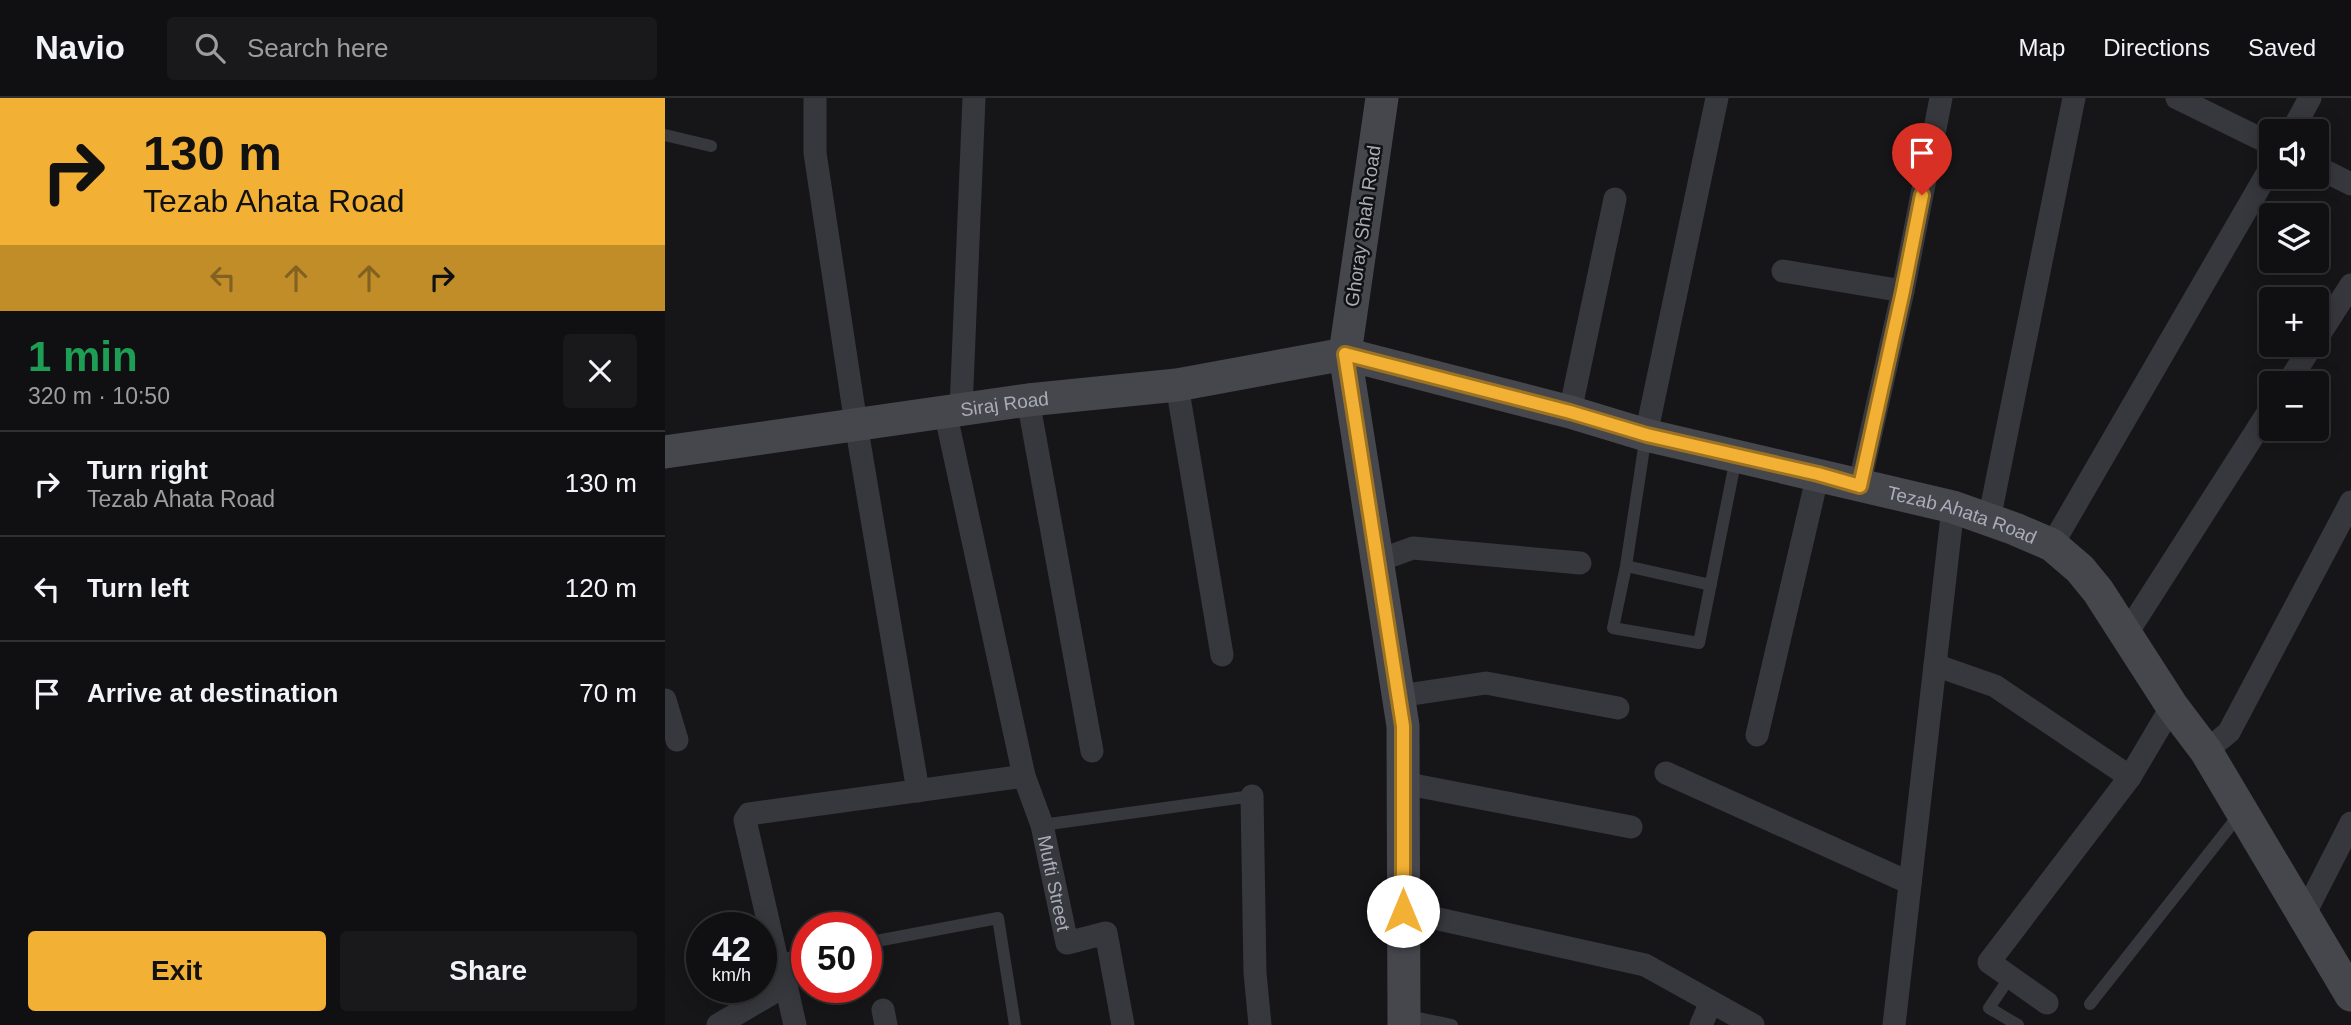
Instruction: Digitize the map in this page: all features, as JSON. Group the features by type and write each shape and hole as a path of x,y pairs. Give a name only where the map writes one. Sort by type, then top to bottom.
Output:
{"main road":[{"name":"Ghoray Shah Road","path":"1382,98 1345,354 1403,726 1404,1020"},
{"name":"Siraj Road","path":"665,452 1028,400 1177,385 1345,354"},
{"name":"Tezab Ahata Road","path":"1345,354 1570,412 1647,435 1953,507 2052,545 2080,569 2127,634 2172,706 2206,751 2351,995"}],"street":[{"path":"815,98 815,153 856,424 918,791"},
{"name":"Mufti Street","path":"974,98 953,410 1024,776 1042,825 1067,943 1106,933 1123,1025"},
{"path":"1647,435 1717,98"},
{"path":"1860,486 1903,291 1941,98"},
{"path":"1989,520 2074,98"},
{"path":"2177,98 2259,138"},
{"path":"2299,119 2310,98"},
{"path":"2329,173 2351,184"},
{"path":"2052,545 2259,188"},
{"path":"1570,412 1615,199"},
{"path":"1783,271 1903,291"},
{"path":"2329,319 2351,285"},
{"path":"1177,385 1222,655"},
{"path":"1028,400 1092,751"},
{"path":"2127,634 2259,427"},
{"path":"1758,735 1818,474"},
{"path":"2206,751 2229,732 2351,502"},
{"path":"1894,1025 1953,507"},
{"path":"1377,561 1413,548 1580,563"},
{"path":"1935,665 1995,686 2130,777"},
{"path":"1399,696 1486,683 1618,708"},
{"path":"665,700 677,740"},
{"path":"2047,1003 1989,962 2130,777 2172,706"},
{"path":"1667,773 1910,883"},
{"path":"766,912 745,820 749,814 1024,776"},
{"path":"1403,783 1631,827"},
{"path":"1252,796 1255,973 1259,1025"},
{"path":"2304,915 2351,823"},
{"path":"1403,911 1645,965 1752,1025"},
{"path":"777,960 795,1025"},
{"path":"718,1025 786,985"},
{"path":"1701,1025 1711,1002"}],"lane":[{"path":"665,135 711,146"},
{"path":"1647,435 1613,628 1699,643 1737,455"},
{"path":"1626,566 1711,585"},
{"path":"1042,825 1252,796"},
{"path":"2090,1004 2242,811"},
{"path":"882,940 998,918 1015,1025"},
{"path":"777,960 791,958"},
{"path":"2010,977 1990,1008 2018,1025"},
{"path":"1404,1020 1452,1025"}],"route":[{"path":"1403,911 1403,726 1345,354 1570,412 1647,435 1860,486 1922,195"}]}
